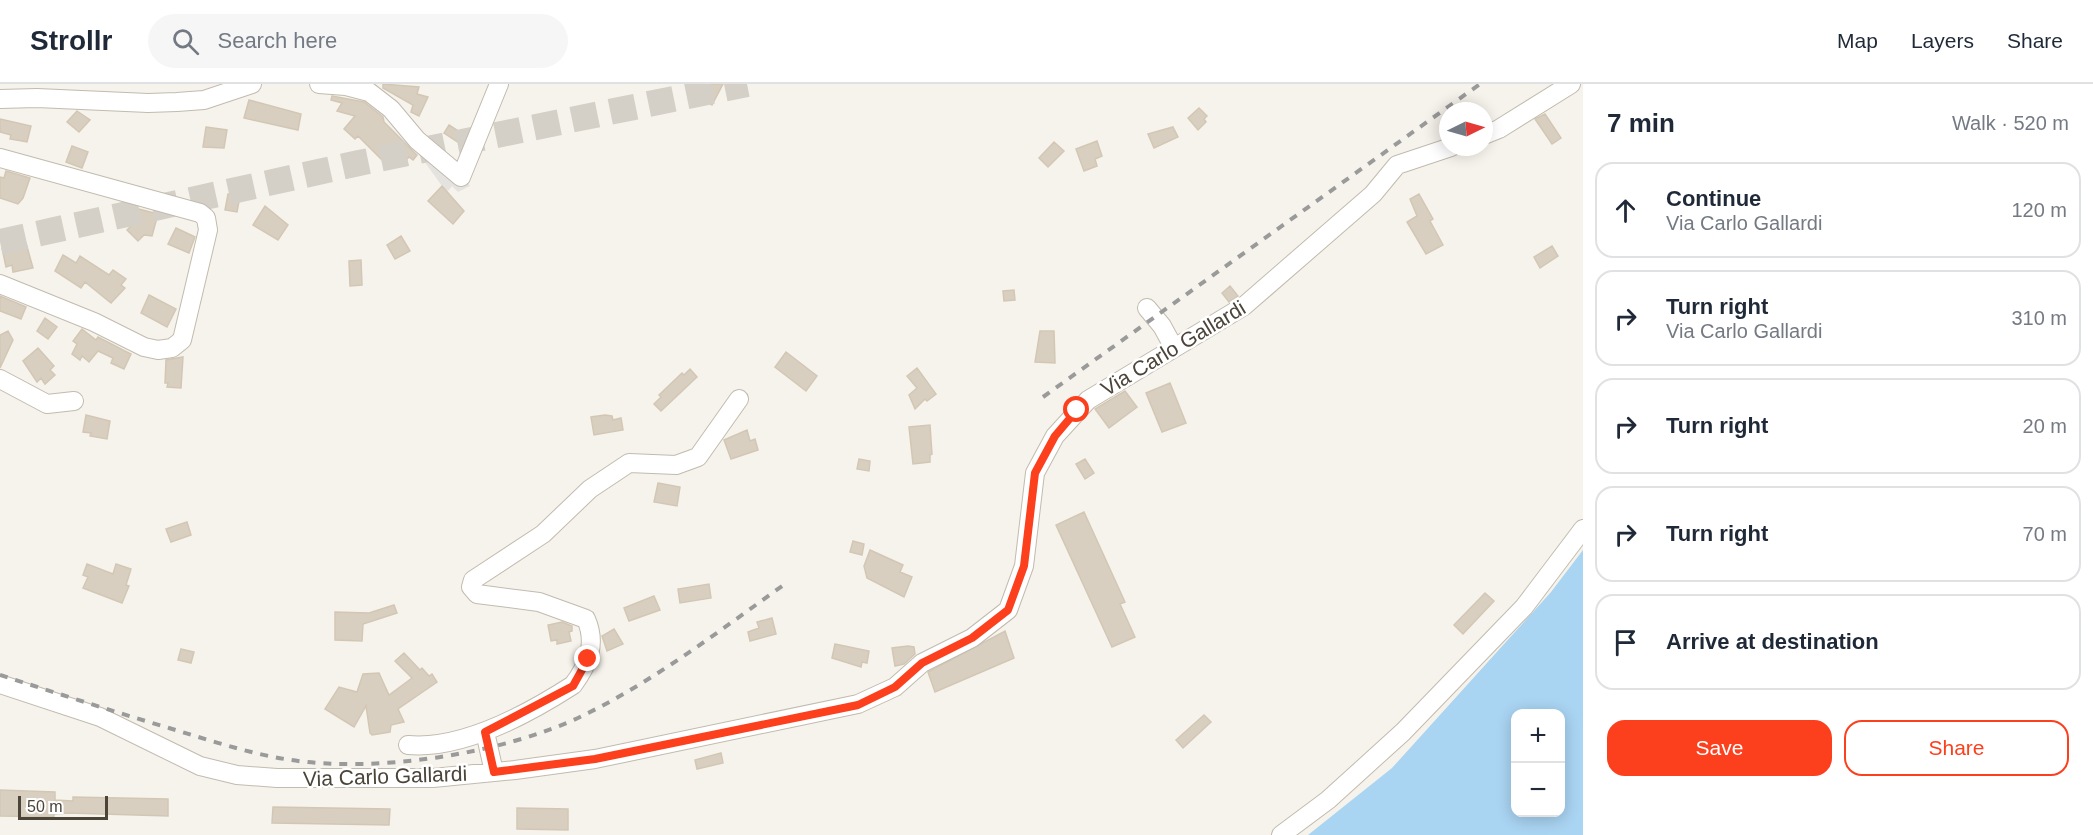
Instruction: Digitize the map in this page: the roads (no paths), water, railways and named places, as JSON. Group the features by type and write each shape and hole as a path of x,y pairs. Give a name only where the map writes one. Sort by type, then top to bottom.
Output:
{"street":[{"path":"0,99 37,98 148,104 204,100 252,84"},
{"path":"319,84 346,86 369,92 391,109 417,140 461,177 499,84"},
{"path":"1493,131 1571,84"},
{"name":"Via Carlo Gallardi","path":"0,684 100,717 200,766 237,775 278,778 433,777 494,772 595,759 858,705 895,687 922,663 972,638 1008,610 1024,566 1035,473 1055,436 1088,400 1244,306 1373,194 1397,165 1439,151"},
{"path":"0,158 200,213 206,218 208,230 182,340 172,348 158,350 144,347 94,322 0,284"},
{"path":"1147,308 1162,326 1174,348"},
{"path":"0,379 46,404 74,401"},
{"path":"408,746 439,744 485,732 573,686 588,659 592,639 583,617 539,603 477,594 471,587 473,579 543,534 590,489 629,463 676,465 698,457 739,399"},
{"path":"1281,835 1328,800 1402,732 1524,607 1583,530"},
{"path":"485,732 494,772"}],"water":[{"path":"1583,550 1583,835 1308,835 1392,768 1551,592"}],"tunnel":[{"path":"0,242 359,163 747,84"}],"railway":[{"path":"1043,397 1480,84"},
{"path":"0,675 148,722 260,754 325,763 400,762 477,750 514,741 580,717 660,672 785,584"}]}
